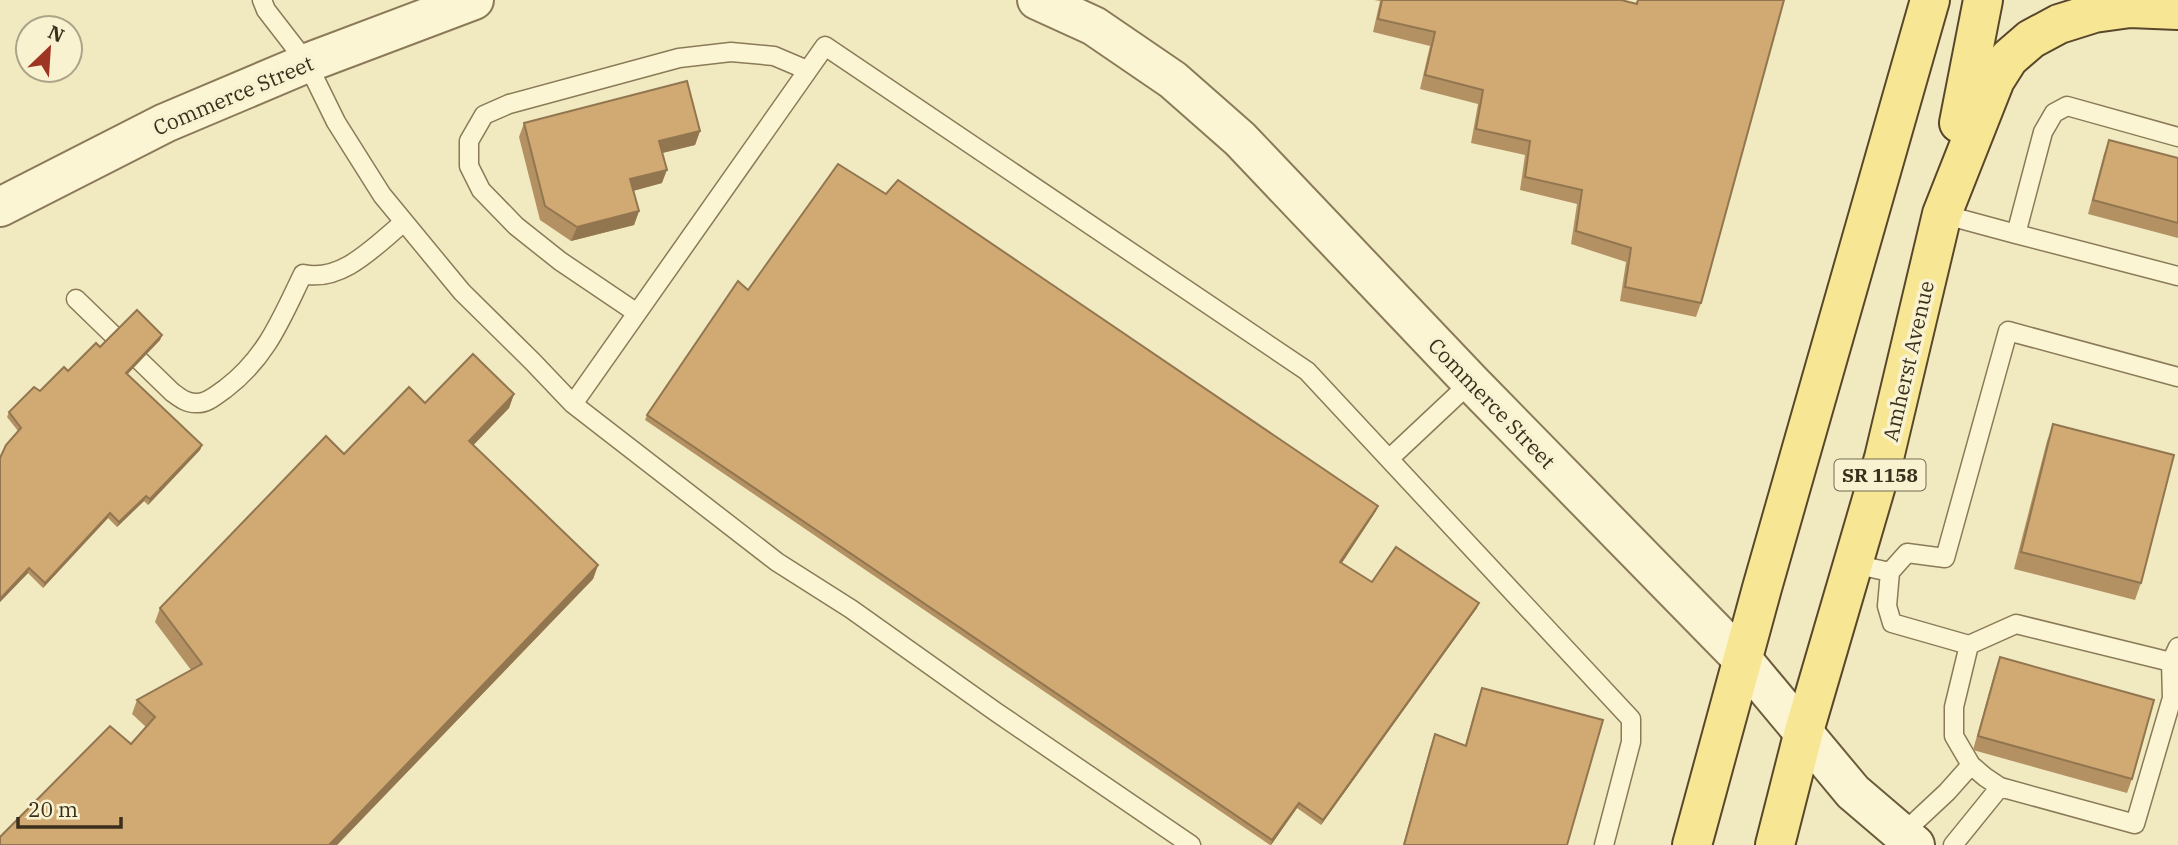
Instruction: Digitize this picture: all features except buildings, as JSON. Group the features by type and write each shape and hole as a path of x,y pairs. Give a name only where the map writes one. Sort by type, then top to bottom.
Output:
{"main road":[{"path":"1692,845 1742,659 1930,0"},
{"path":"1942,214 1983,0"},
{"path":"2161,0 2178,8"},
{"name":"Amherst Avenue","path":"1774,845 1804,731 1884,458 1942,214 1995,80 2009,58 2031,39 2059,24 2095,13 2130,8 2178,8"}],"street":[{"name":"Commerce Street","path":"0,207 165,123 307,62 474,0"},
{"name":"Commerce Street","path":"1038,0 1094,26 1173,80 1240,139 1471,382 1742,659 1853,792 1908,840"}],"lane":[{"path":"262,0 307,62 336,122 382,195 462,292 573,404 777,562 850,609 1191,845"},
{"path":"573,404 825,46 1307,371 1631,719 1631,742 1604,845"},
{"path":"636,313 560,261 516,226 481,190 469,166 468,141 485,115 509,104 679,58 731,52 774,57 807,70"},
{"path":"2016,234 2043,132 2054,113 2067,106 2178,137"},
{"path":"1942,214 2178,276"},
{"path":"76,299 172,392 184,401 200,404 212,399 255,362 271,339 303,274 317,277 331,274 353,263 404,222"},
{"path":"1969,646 1954,707 1954,736 1971,765 2000,787 2135,824 2172,698 2175,654 2015,624 1969,646 1892,623 1888,606 1890,572 1908,553 1945,558 2008,331 2178,377"},
{"path":"1390,458 1471,382"},
{"path":"1853,564 1890,572"},
{"path":"1908,840 1971,765"},
{"path":"1953,845 2000,787"}]}
